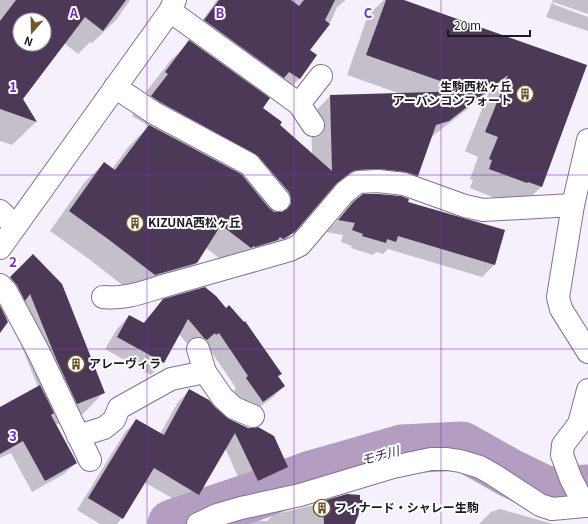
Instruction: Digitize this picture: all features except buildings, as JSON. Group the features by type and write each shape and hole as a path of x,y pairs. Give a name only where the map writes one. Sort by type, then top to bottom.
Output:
{"street":[{"path":"0,248 7,218 115,87 172,5 299,104 313,126"},
{"path":"299,104 321,76"},
{"path":"115,87 154,113 249,164 279,200"},
{"path":"588,140 573,205 558,297 561,310 588,352"},
{"path":"103,297 116,299 136,295 172,283 290,250 300,245 345,192 358,182 378,181 404,184 465,206 483,210 573,205"},
{"path":"0,285 6,291 38,351 90,460"},
{"path":"198,349 205,372 223,398 234,408 252,416"},
{"path":"78,436 104,428 114,420 119,408 171,379 205,372"},
{"path":"198,524 217,515 241,508 300,495 393,467 431,459 460,461 480,467 540,505 552,509 585,505 571,479 562,455 563,445 579,424 588,390"}],"waterway":[{"name":"モチ川","path":"172,524 258,495 311,475 402,449 462,446 510,473 547,491 588,489"}],"place":[{"name":"生駒西松ヶ丘 アーバンコンフォート","path":"525,94"},
{"name":"KIZUNA西松ヶ丘","path":"135,223"},
{"name":"アレーヴィラ","path":"76,364"},
{"name":"フィナード・シャレー生駒","path":"322,508"}]}
